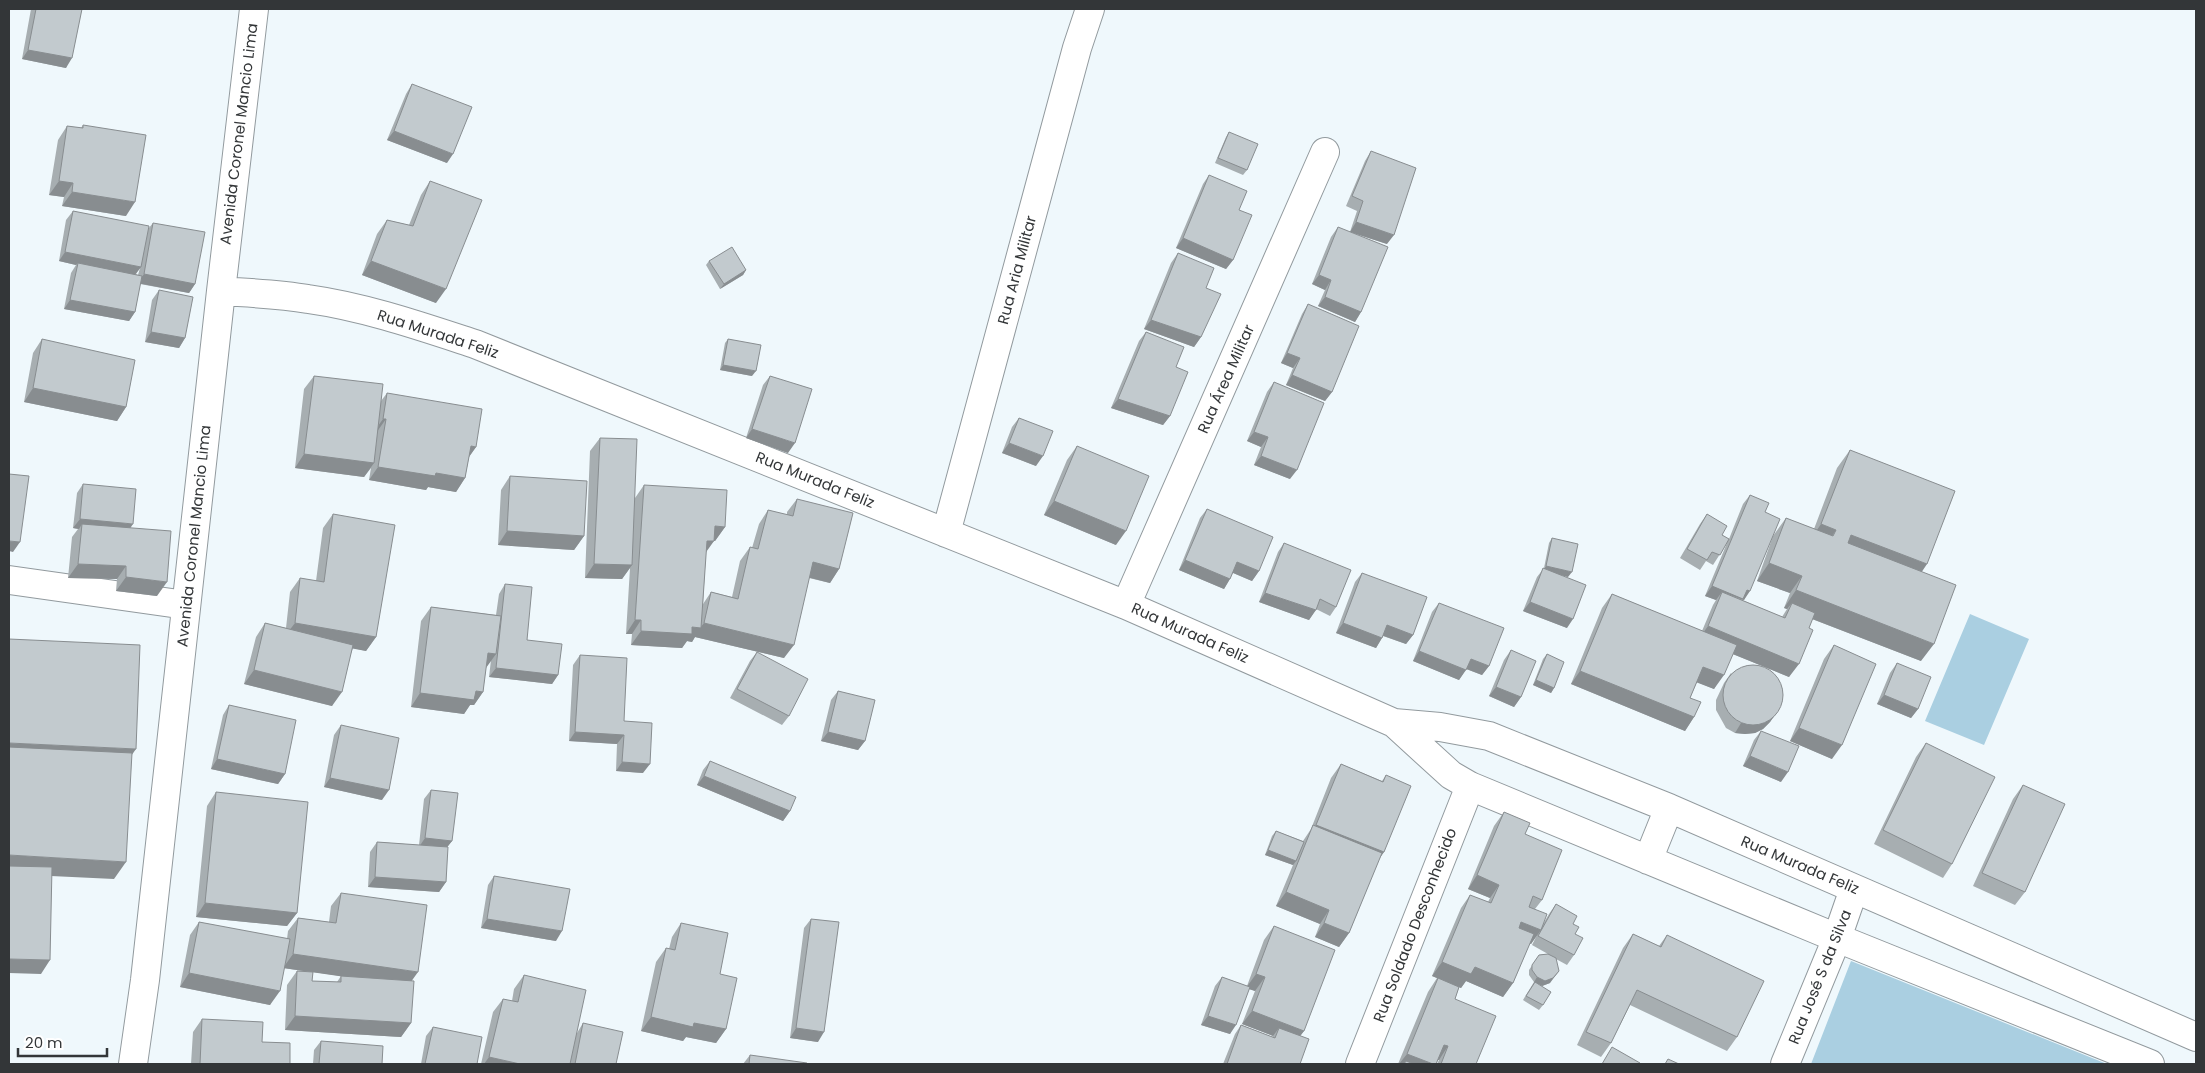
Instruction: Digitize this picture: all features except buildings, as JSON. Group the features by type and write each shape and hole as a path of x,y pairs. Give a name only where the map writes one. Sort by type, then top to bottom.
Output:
{"street":[{"name":"Avenida Coronel Mancio Lima","path":"133,1064 145,980 220,291 254,9"},
{"name":"Rua Aria Militar","path":"946,533 1072,67 1090,9"},
{"name":"Rua Área Militar","path":"1126,605 1325,152"},
{"name":"Rua Murada Feliz","path":"220,291 309,298 410,322 474,344 1126,605 1394,723 1489,736 1669,808 2196,1037"},
{"path":"9,580 186,605"},
{"name":"Rua Murada Feliz","path":"1394,723 1451,775 1470,786 1837,938 2150,1064"},
{"name":"Rua Soldado Desconhecido","path":"1360,1064 1470,786"},
{"path":"1648,860 1669,808"},
{"name":"Rua José S da Silva","path":"1785,1064 1837,938 1854,889"}],"shaded area":[{"path":"1970,614 2029,639 1984,745 1925,721"},
{"path":"1851,961 2107,1064 1811,1064"}]}
